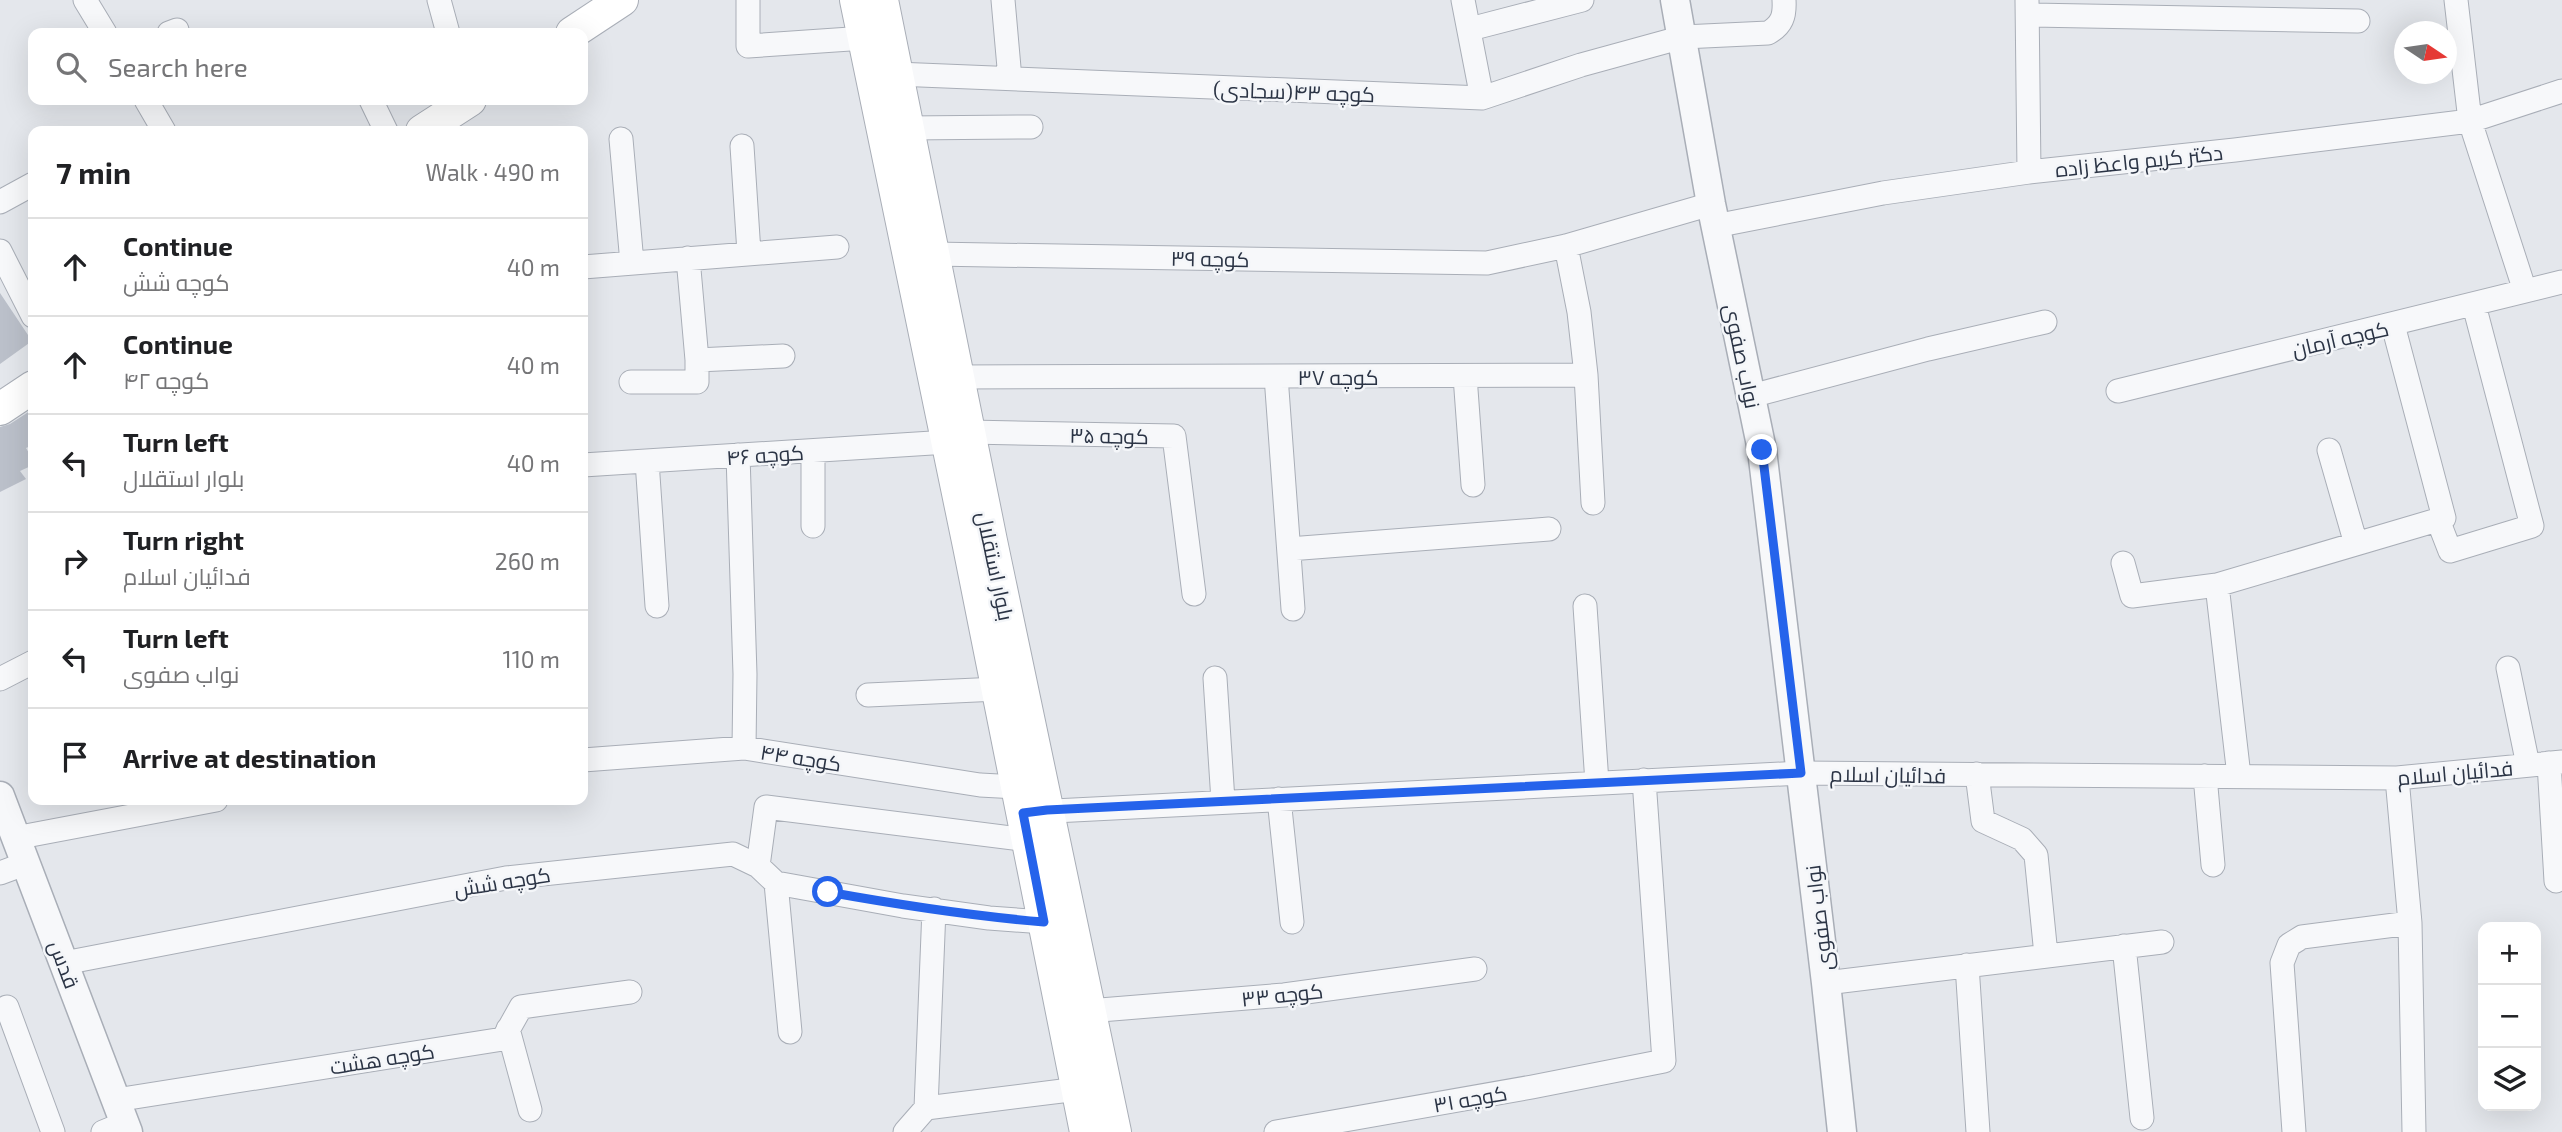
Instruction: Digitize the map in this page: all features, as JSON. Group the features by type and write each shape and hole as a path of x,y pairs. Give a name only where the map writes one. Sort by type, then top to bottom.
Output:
{"main road":[{"path":"580,28 622,0"},
{"name":"بلوار استقلال","path":"856,0 958,437 1029,813 1044,922 1086,1132"},
{"name":"بلوار استقلال","path":"881,0 958,377 958,437 998,689 1029,813 1088,1011 1115,1132"},
{"path":"430,126 462,105"},
{"path":"0,409 28,390"}],"street":[{"path":"85,0 102,28"},
{"path":"439,0 447,28"},
{"path":"748,0 748,46 865,38"},
{"path":"1003,0 1010,79"},
{"path":"1463,0 1482,98"},
{"path":"1470,29 1582,0"},
{"name":"نواب صفوی","path":"1675,0 1713,215 1762,450 1842,1132"},
{"name":"کوچه ۴۳(سجادی)","path":"896,74 1482,98 1581,65 1683,37 1768,33 1779,26 1785,13 1784,0"},
{"path":"2456,0 2470,121 2525,291"},
{"path":"2029,172 2028,8 2358,21"},
{"name":"دکتر کریم واعظ زاده","path":"1566,246 1713,215 2029,172 2470,121 2562,92"},
{"path":"149,105 161,126"},
{"path":"373,105 384,126"},
{"path":"907,128 1031,127"},
{"path":"621,138 632,263"},
{"path":"742,146 749,253"},
{"path":"0,202 28,187"},
{"path":"1566,246 1586,376 1593,503"},
{"name":"کوچه ۳۹","path":"933,254 1487,263 1566,246"},
{"path":"588,267 837,247"},
{"path":"0,251 28,306"},
{"path":"631,382 696,382 697,360 688,258"},
{"name":"کوچه آرمان","path":"2118,391 2562,282"},
{"path":"2438,520 2450,551 2532,526 2474,305"},
{"path":"1751,396 1928,349 2045,322"},
{"path":"2123,562 2132,596 2217,585 2444,518 2392,325"},
{"path":"697,360 783,356"},
{"path":"1276,376 1293,609"},
{"path":"1465,376 1473,485"},
{"name":"کوچه ۳۷","path":"958,377 1586,376"},
{"name":"کوچه ۳۵","path":"958,437 1174,436 1195,594"},
{"name":"کوچه ۴۶","path":"588,465 813,451 958,437"},
{"path":"2329,450 2356,544"},
{"path":"813,451 813,526"},
{"path":"738,455 745,674 744,748"},
{"path":"647,461 657,606"},
{"path":"1289,549 1549,528"},
{"path":"2217,585 2239,776"},
{"path":"1585,606 1597,783"},
{"path":"0,679 28,665"},
{"path":"2508,668 2546,764 2556,881"},
{"path":"1215,678 1223,802"},
{"path":"869,695 998,689"},
{"name":"کوچه ۴۴","path":"588,760 744,748 980,785 1029,813"},
{"name":"فدائیان اسلام","path":"1029,813 1801,773 2397,778 2546,764"},
{"path":"1977,774 1983,821 2022,839 2036,855 2046,955"},
{"path":"2205,776 2213,865"},
{"path":"2397,778 2410,923 2414,1132"},
{"name":"کوچه ۳۱","path":"1276,1132 1532,1087 1664,1060 1644,780"},
{"name":"قدس","path":"0,796 64,962 118,1122"},
{"path":"1279,799 1293,922"},
{"path":"0,873 21,850 196,805"},
{"path":"758,866 766,807 1029,813"},
{"name":"کوچه شش","path":"64,962 506,878 733,854 758,866 776,883"},
{"path":"790,1032 776,883 903,906 989,918 1044,922"},
{"path":"905,1132 926,1108 934,909"},
{"path":"2294,1132 2282,963 2289,945 2302,937 2410,923"},
{"path":"1826,983 2162,942"},
{"path":"2124,946 2143,1118"},
{"path":"1967,965 1979,1132"},
{"name":"کوچه ۳۳","path":"1088,1011 1284,995 1475,969"},
{"name":"کوچه هشت","path":"118,1122 503,1039 521,1007 630,992"},
{"path":"7,1007 53,1132"},
{"path":"508,1029 530,1110"},
{"path":"926,1108 1078,1089"}],"building":[{"path":"0,293 28,335 28,344 0,364"},
{"path":"28,412 28,467 20,471 26,479 0,492 0,427"}],"route":[{"path":"828,892 989,918 1044,922 1023,813 1801,773 1762,450"}]}
